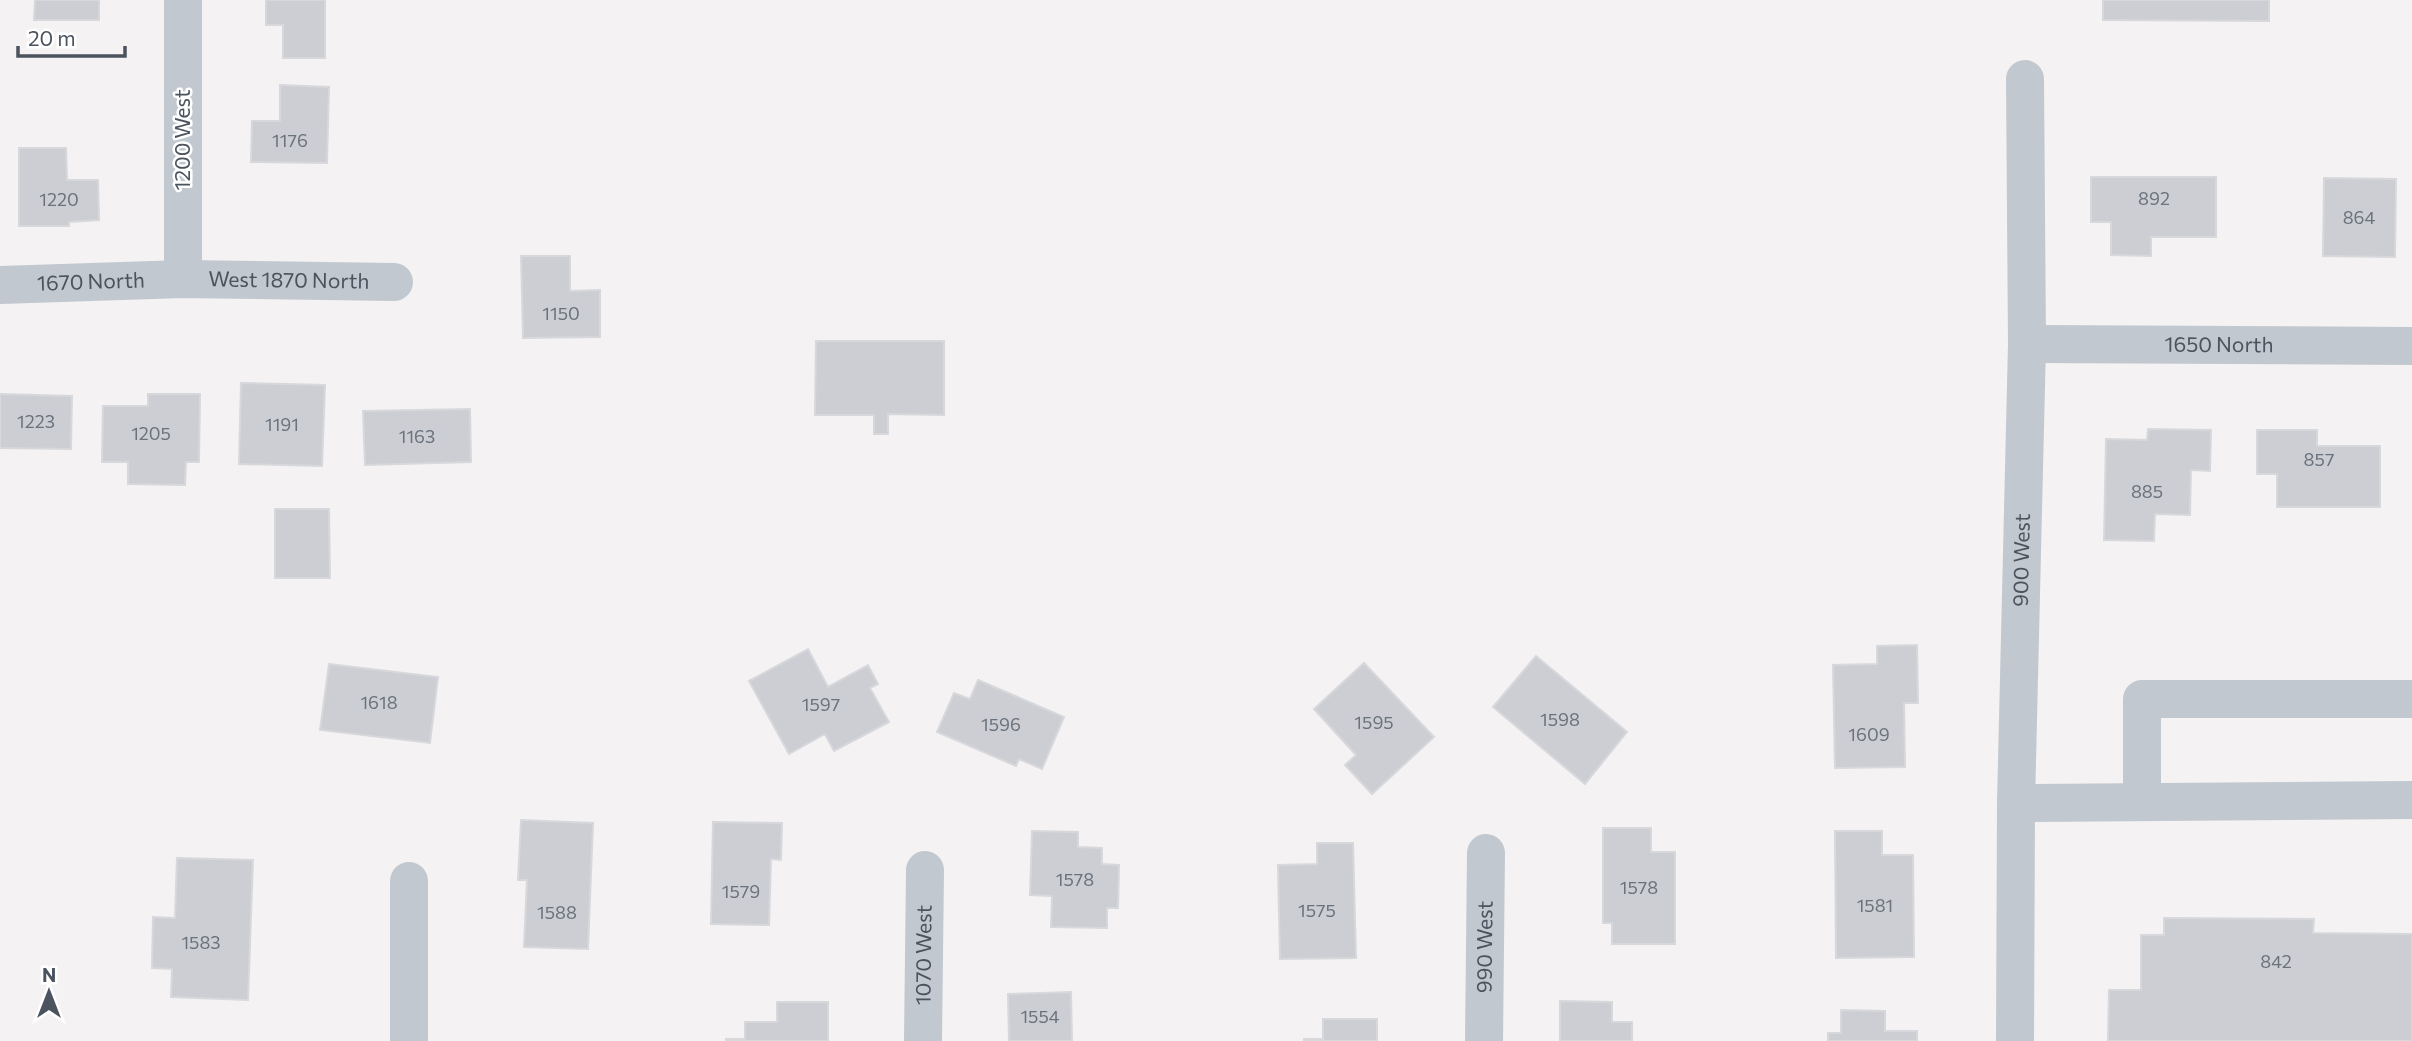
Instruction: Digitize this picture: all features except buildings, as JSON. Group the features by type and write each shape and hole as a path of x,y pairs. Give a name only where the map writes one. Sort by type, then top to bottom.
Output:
{"street":[{"name":"1200 West","path":"183,0 183,279"},
{"name":"900 West","path":"2015,1041 2016,803 2027,344 2025,79"},
{"name":"West 1870 North","path":"183,279 394,282"},
{"name":"1670 North","path":"0,285 183,279"},
{"name":"1650 North","path":"2027,344 2412,346"},
{"path":"2142,802 2142,699 2412,699"},
{"path":"2016,803 2412,800"},
{"name":"990 West","path":"1484,1041 1486,853"},
{"name":"1070 West","path":"923,1041 925,870"},
{"path":"409,881 409,1041"}]}
